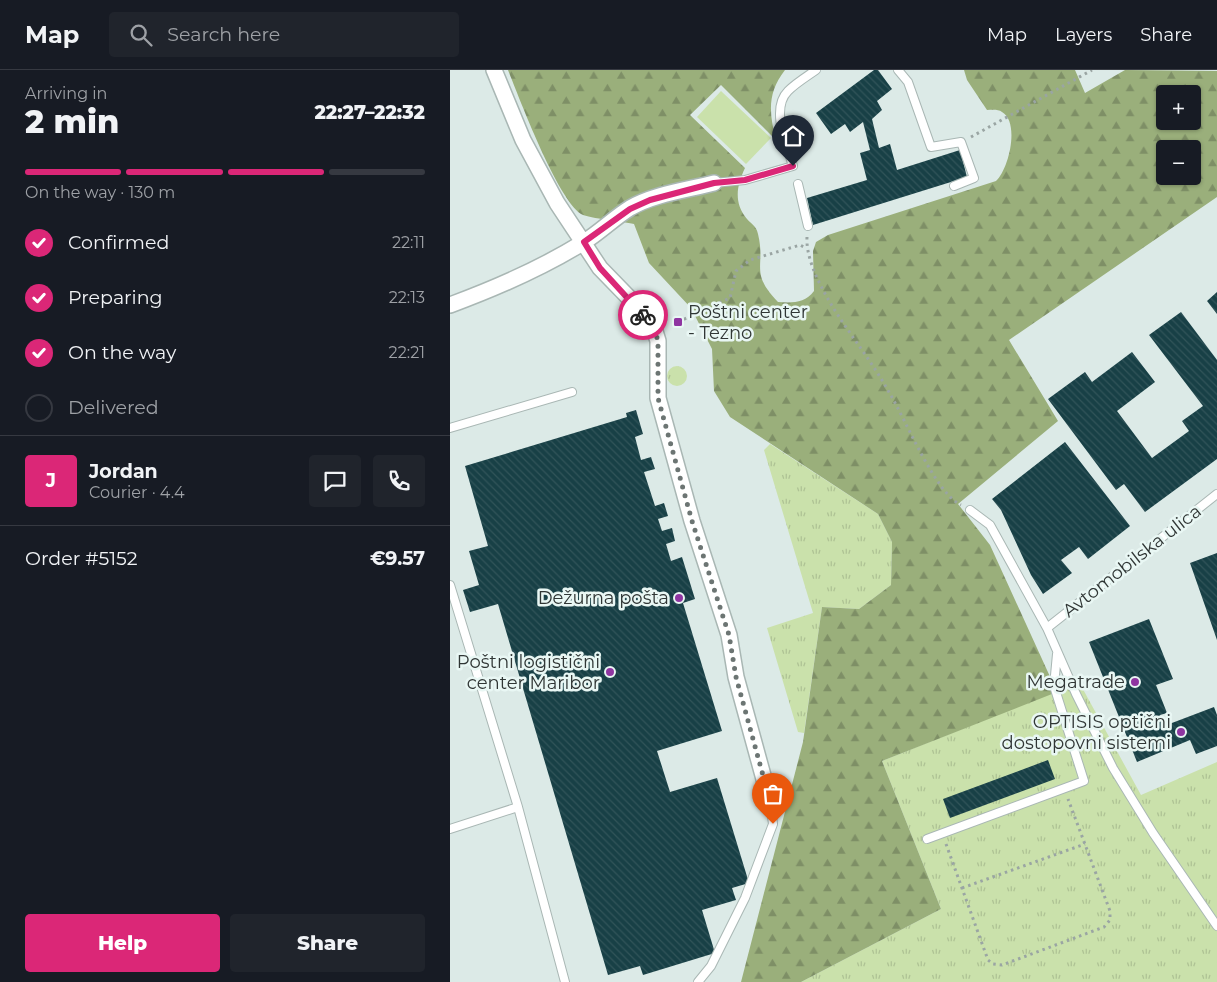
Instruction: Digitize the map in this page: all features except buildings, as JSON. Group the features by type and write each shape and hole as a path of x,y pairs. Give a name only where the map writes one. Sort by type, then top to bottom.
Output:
{"street":[{"path":"494,70 523,140 557,203 600,268 634,303 654,328 658,341 658,398 692,521 729,635 736,677 770,801"},
{"path":"450,305 484,292 549,262 584,242 630,209 650,200 714,183"}],"lane":[{"path":"714,183 745,180 793,166 780,119 781,105 786,93 816,70"},
{"path":"898,70 908,82 931,147 961,142 974,178 954,186"},
{"path":"798,184 808,226"},
{"path":"450,428 572,392"},
{"name":"Avtomobilska ulica","path":"1047,628 1217,494"},
{"name":"Avtomobilska ulica","path":"970,510 990,525 1047,628 1113,768 1153,833 1217,926"},
{"path":"450,585 518,807 565,982"},
{"path":"927,839 1084,782 1054,686 1057,652"},
{"path":"698,982 712,966 745,898 773,824 770,801"},
{"path":"450,830 518,807"}],"path":[{"path":"961,142 1092,70"},
{"path":"808,226 806,248 821,287 890,393 915,443 936,478 956,503 970,510"},
{"path":"678,322 730,298 736,270 750,260 800,245 806,248"},
{"path":"942,834 988,960 993,964 1002,965 1104,927 1110,920 1110,911 1064,788"},
{"path":"962,888 1085,844"}],"green space":[{"path":"508,70 785,70 772,95 771,112 776,140 721,85 690,115 745,168 738,187 738,200 743,213 757,231 760,245 761,276 769,292 778,302 789,302 803,300 814,291 813,251 816,242 828,235 996,181 1001,175 1011,146 1010,125 1007,117 1002,112 987,110 967,80 964,70 1075,70 1085,93 1125,70 1217,71 1217,197 1009,340 1058,421 958,504 990,545 1057,692 882,761 941,909 801,982 741,982 803,742 822,607 859,609 891,585 892,542 878,514 730,417 714,391 712,349 691,308 649,263 634,224 599,219 581,214 571,204 561,189 530,125"},
{"path":"721,91 771,138 746,164 697,117"},
{"path":"677,366 684,369 687,376 684,383 677,386 670,383 667,376 670,369"},
{"path":"770,444 878,514 892,542 891,585 859,609 822,607 804,733 798,732 767,628 813,613 764,450"},
{"path":"1079,682 1141,795 1217,762 1217,982 801,982 941,909 882,761"}],"way so far":[{"path":"643,315 654,328 658,341 658,398 692,521 729,635 736,677 748,715 770,801 773,824"}],"place":[{"name":"Poštni center - Tezno","path":"678,322"},
{"name":"Dežurna pošta","path":"679,598"},
{"name":"Poštni logistični center Maribor","path":"610,672"},
{"name":"Megatrade","path":"1135,682"},
{"name":"OPTISIS optični dostopovni sistemi","path":"1181,732"}],"route":[{"path":"643,315 600,268 584,242 630,209 650,200 714,183 745,180 793,166"}]}
